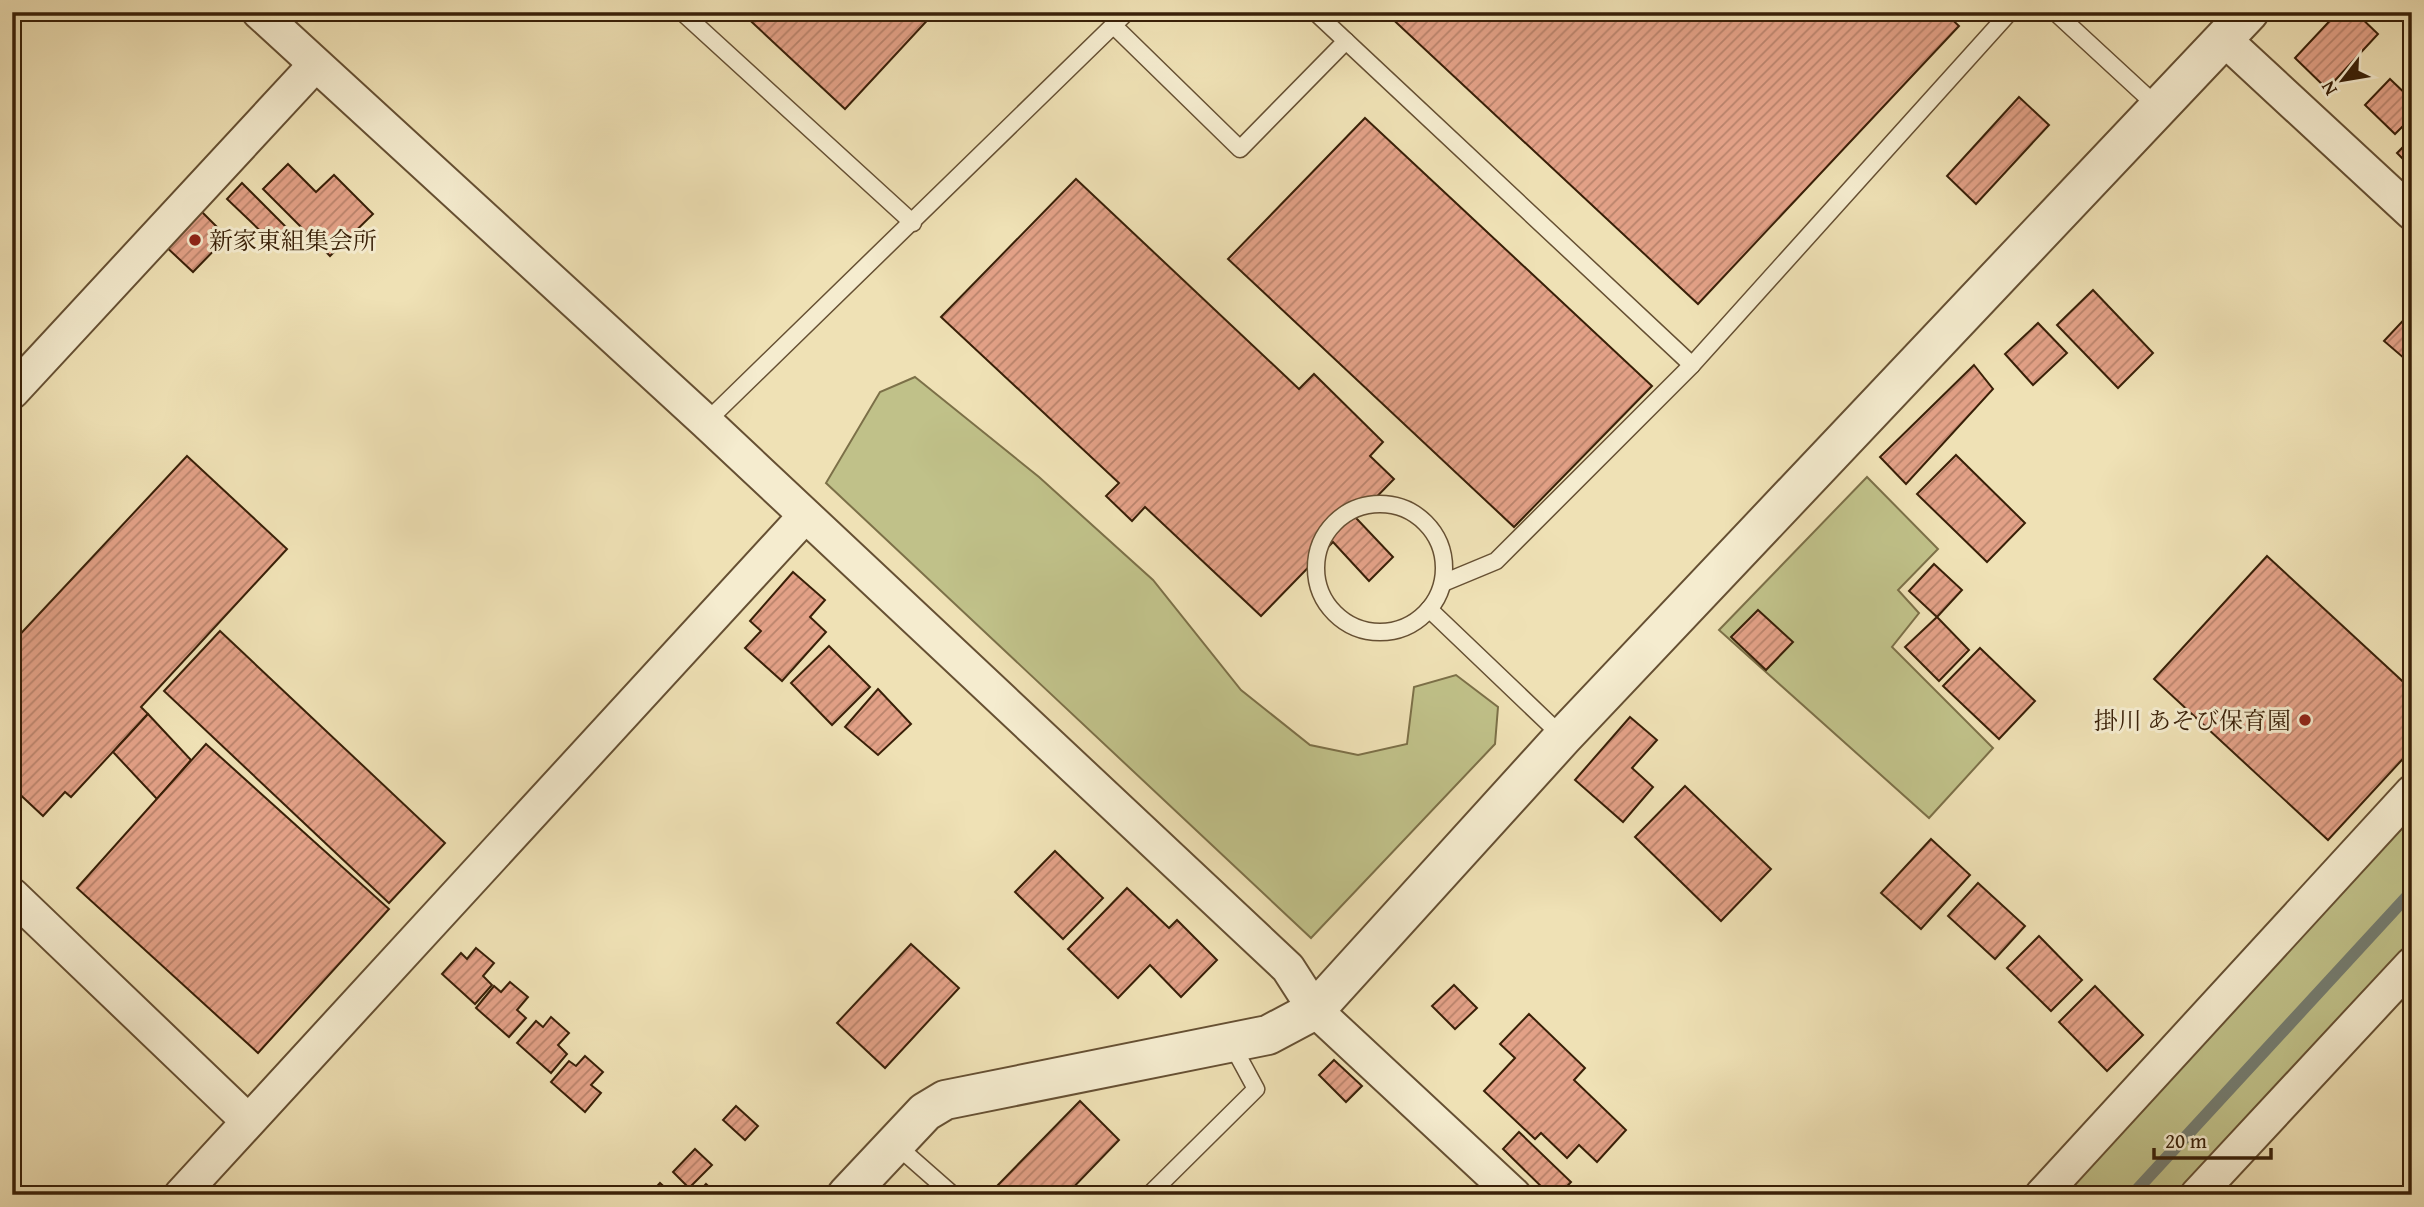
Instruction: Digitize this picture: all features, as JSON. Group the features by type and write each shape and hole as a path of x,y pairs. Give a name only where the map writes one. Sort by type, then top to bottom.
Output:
{"street":[{"path":"259,12 706,422 1288,968 1315,1010 1514,1195"},
{"path":"846,1195 925,1112 946,1100 1268,1035 1315,1010 1563,737 2236,25 2412,213"},
{"path":"12,392 315,65"},
{"path":"181,1195 805,516"},
{"path":"2042,1195 2412,792"},
{"path":"12,895 248,1121"},
{"path":"2197,1195 2412,964"}],"lane":[{"path":"682,12 913,223"},
{"path":"706,422 1127,12"},
{"path":"1315,12 1692,365"},
{"path":"1443,583 1496,561 1692,365 2010,12"},
{"path":"2055,12 2159,108"},
{"path":"1114,26 1240,149 1346,41"},
{"path":"1389,504 1409,510 1426,522 1438,540 1445,561 1443,583 1429,610 1422,618 1403,629 1382,634 1360,630 1341,620 1327,604 1317,585 1316,564 1320,543 1331,525 1348,512 1368,505 1389,504"},
{"path":"1429,610 1563,737"},
{"path":"1149,1195 1256,1088 1231,1043"},
{"path":"895,1144 953,1195"}],"green space":[{"path":"915,377 1039,477 1153,580 1241,690 1310,745 1358,755 1407,744 1414,687 1456,675 1498,707 1495,744 1311,938 826,483 880,392"},
{"path":"1867,477 1938,549 1898,590 1919,613 1892,647 1993,748 1929,818 1719,630"},
{"path":"2412,799 2412,964 2197,1195 2056,1195"}],"building":[{"path":"741,12 935,12 845,109"},
{"path":"1385,12 1944,12 1959,26 1698,304"},
{"path":"2338,12 2355,12 2378,34 2327,89 2295,58"},
{"path":"2390,79 2412,100 2412,117 2395,134 2365,105"},
{"path":"2019,97 2049,125 1976,204 1947,176"},
{"path":"1365,118 1652,386 1514,527 1228,259"},
{"path":"2412,138 2412,168 2397,153"},
{"path":"288,164 316,192 334,175 373,214 330,256 263,189"},
{"path":"1076,179 1299,389 1314,374 1383,442 1370,456 1394,479 1356,518 1393,557 1369,581 1333,542 1261,616 1145,507 1132,521 1106,496 1119,483 941,317"},
{"path":"242,183 287,228 273,243 227,199"},
{"name":"新家東組集会所","path":"197,207 227,237 193,272 162,243"},
{"path":"2093,290 2153,353 2118,388 2057,325"},
{"path":"2412,311 2412,352 2405,359 2384,341"},
{"path":"2038,323 2067,353 2033,385 2005,354"},
{"path":"1974,365 1993,389 1906,484 1880,457"},
{"path":"1956,455 2025,523 1987,562 1917,494"},
{"path":"187,456 287,549 141,707 148,714 71,797 65,792 43,816 12,787 12,643"},
{"name":"掛川 あそび保育園","path":"2267,556 2412,690 2412,749 2328,840 2154,679"},
{"path":"1934,564 1962,590 1937,617 1909,591"},
{"path":"793,572 825,600 810,617 826,632 782,681 745,648 761,631 750,621"},
{"path":"1758,610 1793,642 1766,670 1731,637"},
{"path":"1937,617 1969,650 1939,681 1905,647"},
{"path":"220,631 445,843 389,903 164,691"},
{"path":"829,646 870,687 832,725 791,683"},
{"path":"1980,648 2035,701 1999,739 1943,686"},
{"path":"878,689 911,724 878,755 845,727"},
{"path":"148,714 191,760 157,799 113,752"},
{"path":"1630,717 1657,740 1632,768 1653,787 1623,822 1575,780"},
{"path":"206,744 389,909 258,1053 77,888"},
{"path":"1685,786 1771,869 1721,921 1635,837"},
{"path":"1931,839 1970,875 1921,929 1881,893"},
{"path":"1055,851 1103,898 1063,939 1015,892"},
{"path":"1978,883 2025,926 1995,959 1948,916"},
{"path":"1127,888 1169,928 1177,920 1217,960 1181,997 1150,965 1118,998 1068,949"},
{"path":"2039,936 2082,980 2051,1011 2007,968"},
{"path":"911,944 959,988 885,1068 837,1023"},
{"path":"476,948 494,963 483,976 492,985 475,1004 442,974 461,953 467,959"},
{"path":"510,982 528,997 517,1010 526,1018 509,1037 476,1008 494,986 501,992"},
{"path":"1454,985 1477,1008 1455,1029 1432,1006"},
{"path":"2095,986 2143,1035 2107,1071 2059,1022"},
{"path":"1529,1014 1585,1068 1574,1080 1626,1130 1597,1162 1579,1145 1567,1158 1541,1133 1535,1139 1484,1091 1515,1058 1500,1044"},
{"path":"551,1017 569,1033 558,1045 567,1054 551,1073 517,1043 536,1021 543,1027"},
{"path":"585,1056 603,1072 591,1085 601,1093 585,1112 551,1082 569,1061 576,1066"},
{"path":"1334,1060 1362,1086 1346,1102 1319,1075"},
{"path":"1080,1101 1119,1140 1066,1195 1004,1195 996,1187"},
{"path":"736,1106 758,1126 745,1140 723,1120"},
{"path":"1519,1132 1571,1182 1559,1195 1550,1195 1503,1149"},
{"path":"695,1149 712,1165 689,1188 673,1172"},
{"path":"660,1183 673,1195 649,1195"},
{"path":"706,1184 718,1195 696,1195"}],"waterway":[{"path":"2132,1195 2412,891"}],"place":[{"name":"新家東組集会所","path":"195,240"},
{"name":"掛川 あそび保育園","path":"2305,720"}]}
